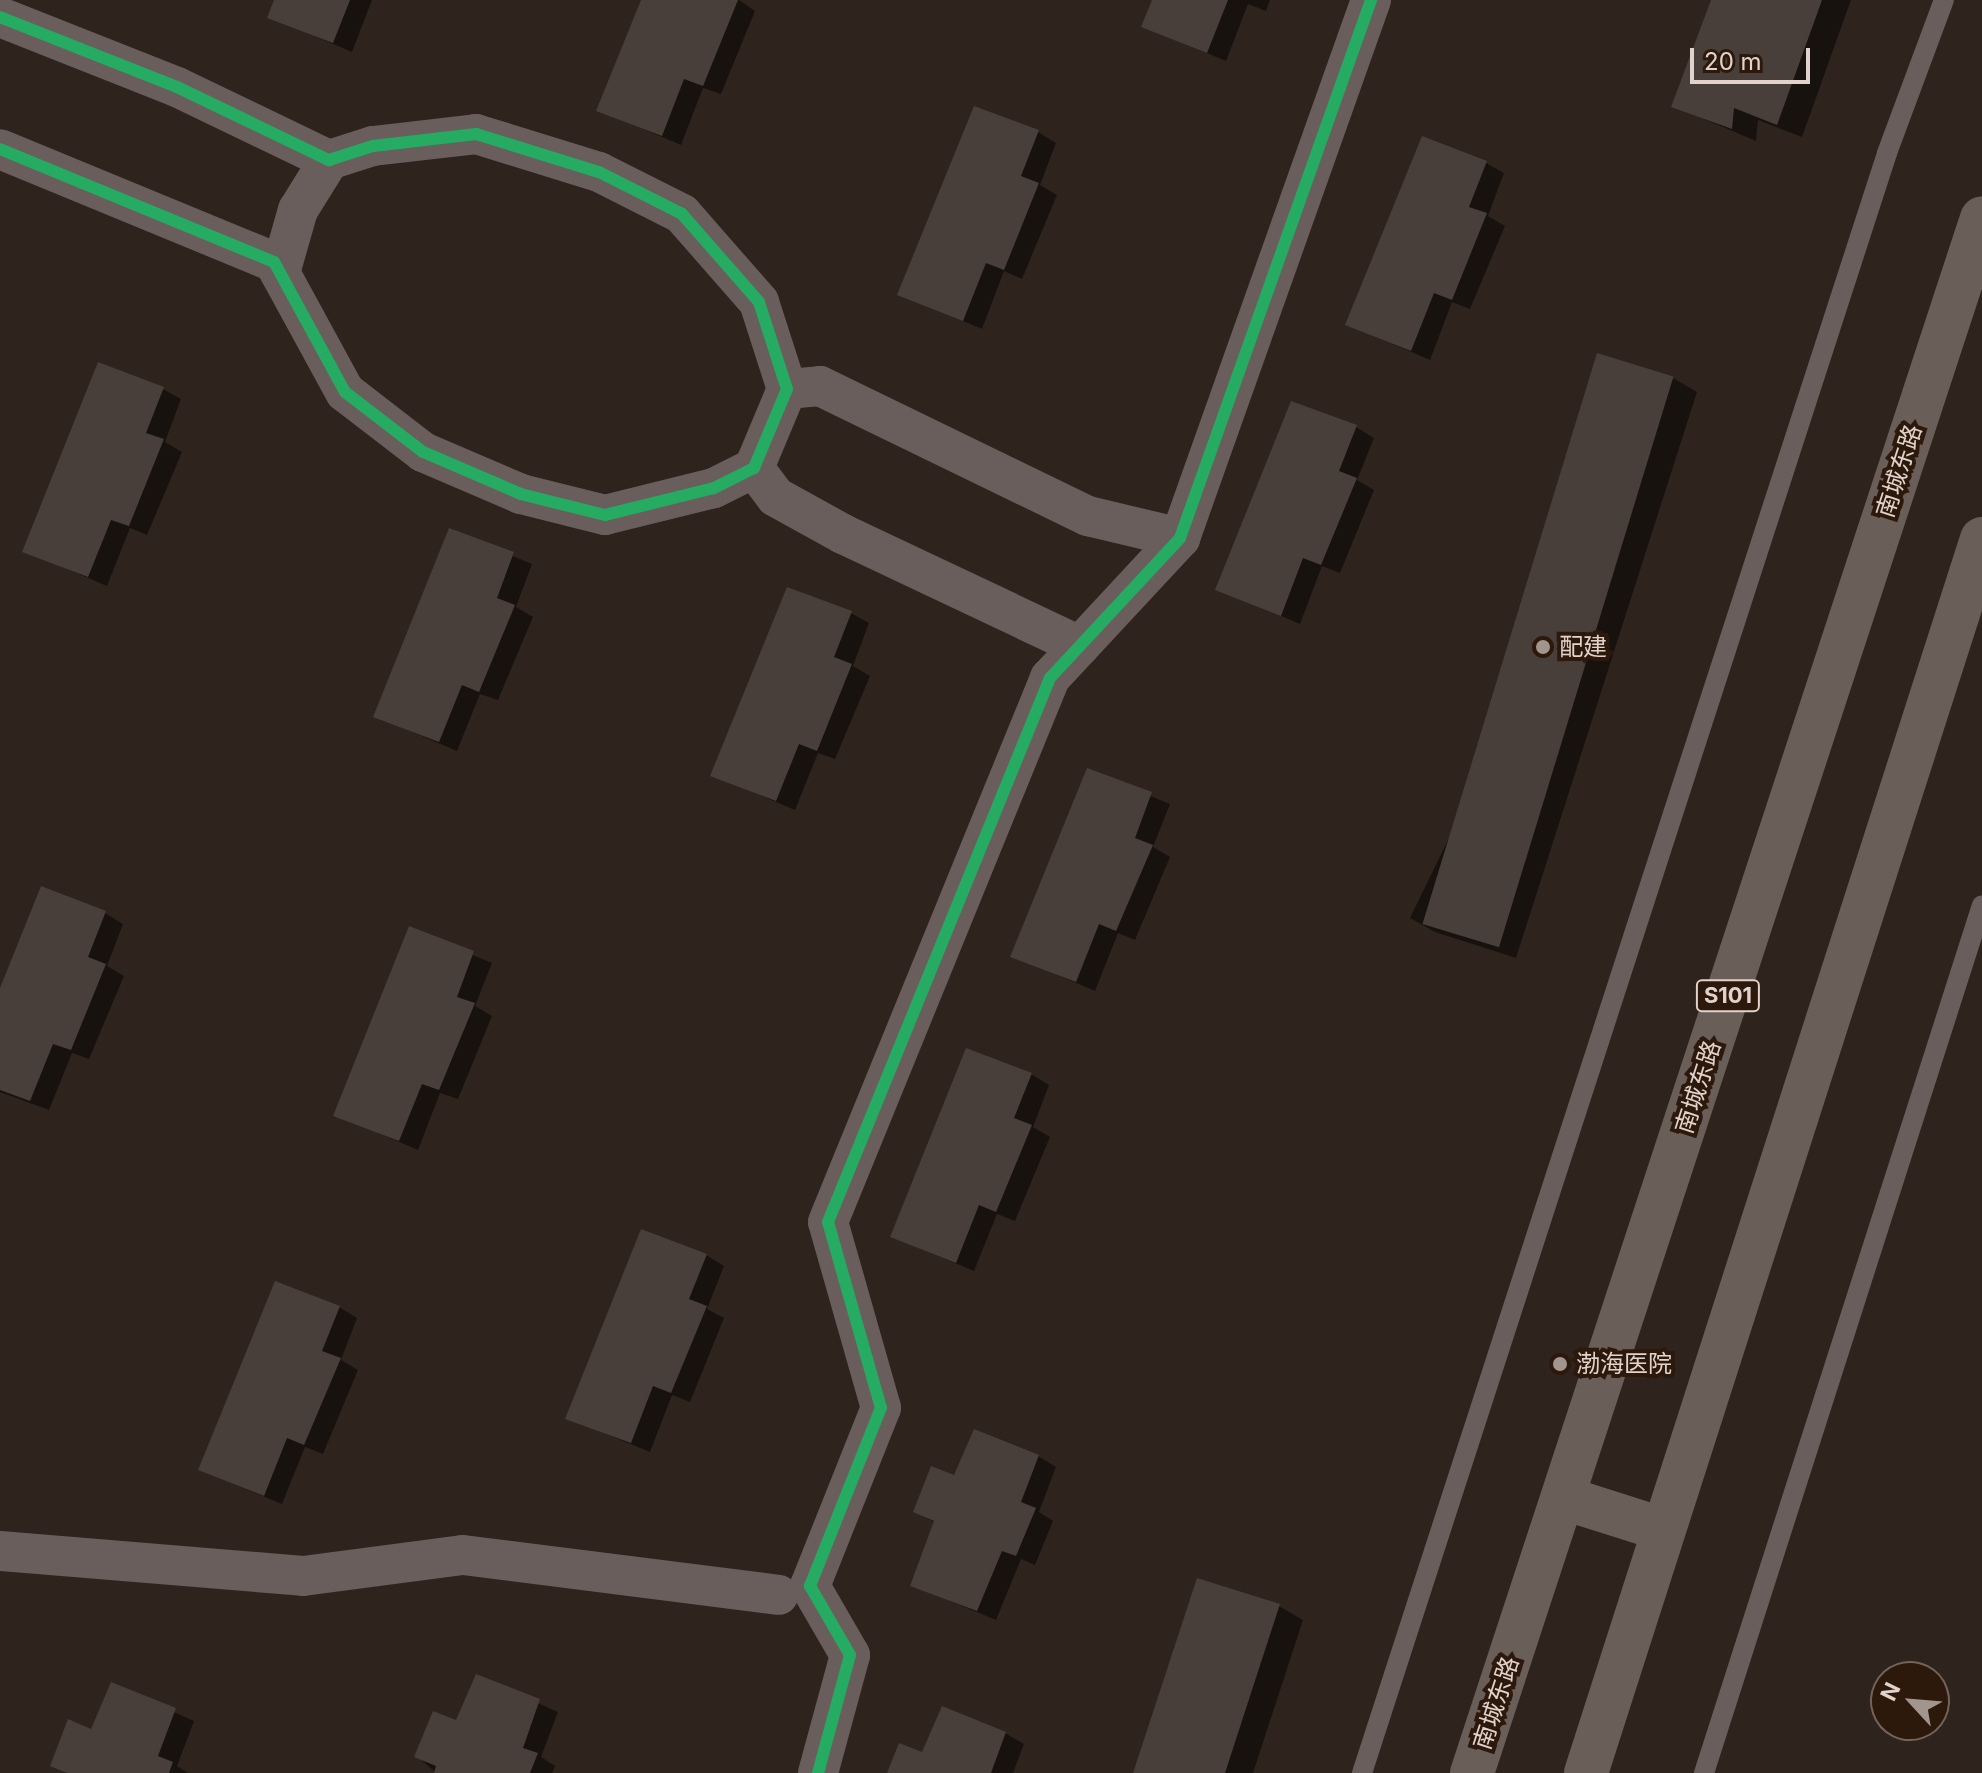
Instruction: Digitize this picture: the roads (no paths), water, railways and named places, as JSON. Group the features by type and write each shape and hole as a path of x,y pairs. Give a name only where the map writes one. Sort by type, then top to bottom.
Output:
{"main road":[{"name":"南城东路","path":"1472,1773 1982,218"},
{"path":"1586,1773 1982,539"},
{"path":"1564,1498 1662,1529"}],"street":[{"path":"818,1773 850,1655 810,1586 881,1408 828,1222 1050,678 1180,538 1371,0"},
{"path":"0,17 177,87 329,160"},
{"path":"0,149 274,262 280,273 345,392 423,452 521,494 605,515 714,488 754,468 787,389 759,302 682,214 613,179 476,134 373,146 329,160 298,210 280,273"},
{"path":"787,389 820,386 1088,516 1180,538"},
{"path":"754,468 776,497 843,534 1080,646"},
{"path":"0,1551 303,1576 463,1555 778,1595"}],"lane":[{"path":"1362,1773 1887,153 1944,0"},
{"path":"1704,1773 1982,905"}],"place":[{"name":"配建","path":"1543,647"},
{"name":"渤海医院","path":"1560,1364"}]}
